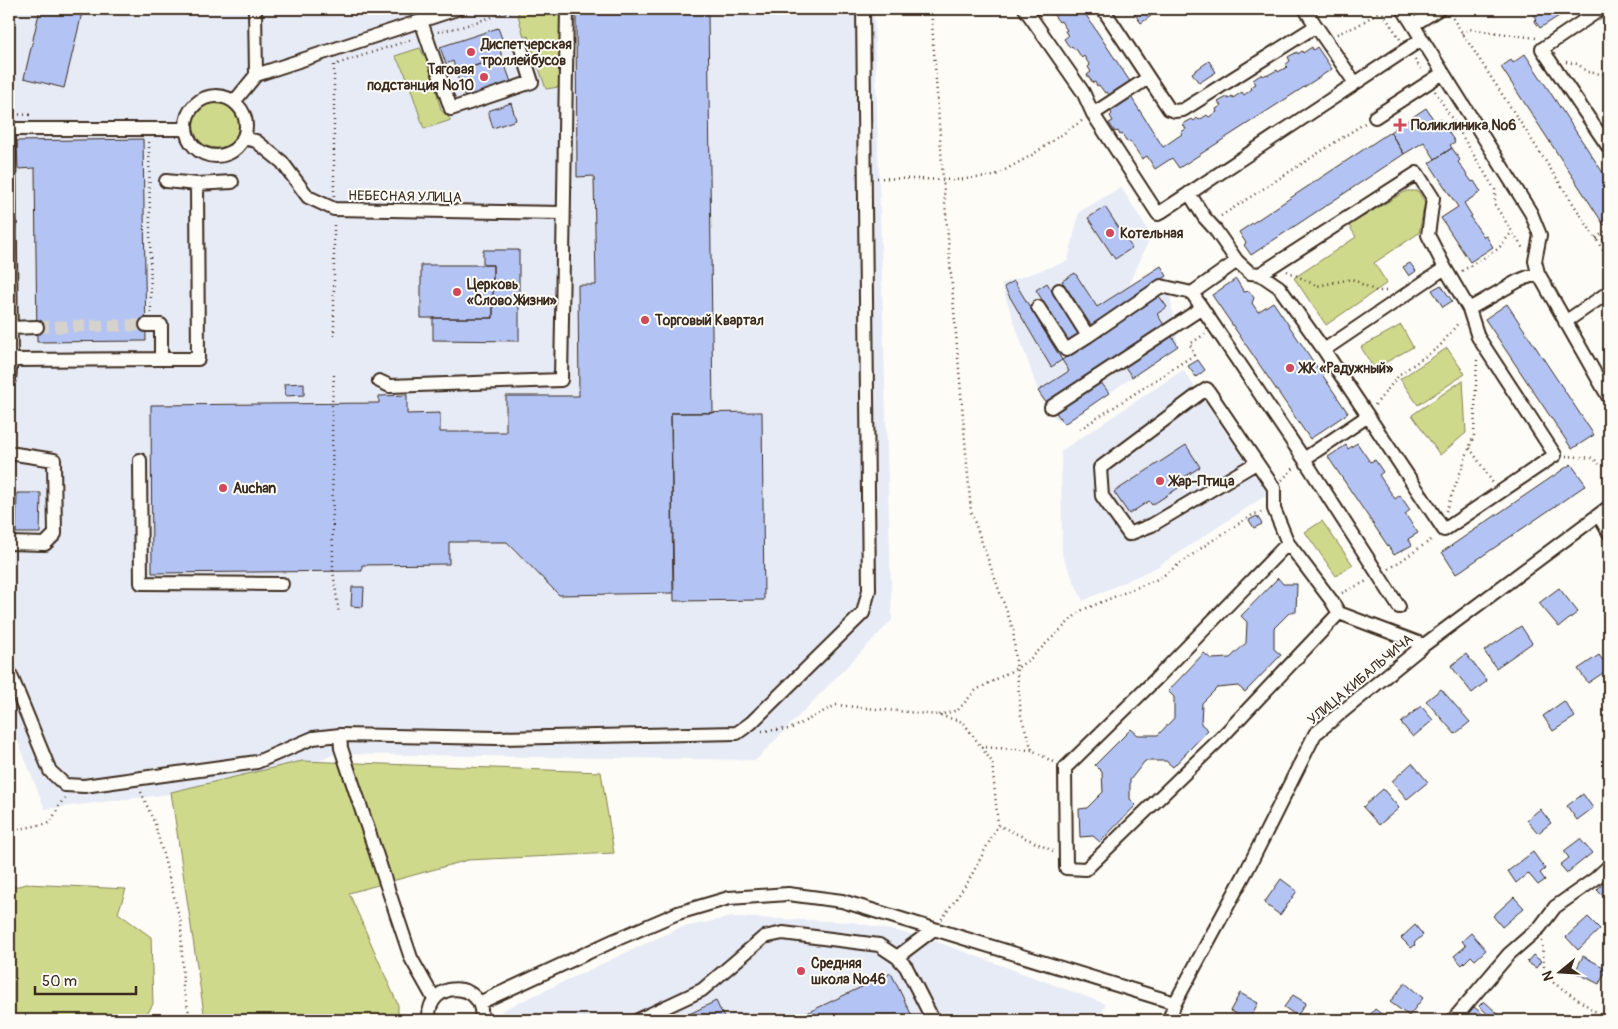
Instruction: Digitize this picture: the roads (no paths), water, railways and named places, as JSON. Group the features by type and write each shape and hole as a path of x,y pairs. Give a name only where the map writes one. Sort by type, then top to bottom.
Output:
{"street":[{"path":"255,9 256,75"},
{"path":"234,102 256,75 457,9"},
{"path":"379,381 390,386 561,380 567,9"},
{"path":"9,671 50,771 65,785 84,786 258,762 313,738 340,735 497,738 738,733 751,724 863,612 869,590 864,9"},
{"path":"1026,9 1083,92 1092,114 1158,214 1422,39"},
{"path":"1104,9 1169,109 1175,111 1183,110 1316,26"},
{"path":"1305,9 1355,83"},
{"path":"1403,9 1531,213 1540,235 1537,267 1565,322 1609,398"},
{"path":"1413,25 1439,9"},
{"path":"1602,9 1542,49 1609,148"},
{"path":"422,21 451,109 532,82 521,48"},
{"path":"1375,117 1443,73"},
{"path":"1092,114 1148,78"},
{"path":"220,96 234,102 240,108 246,122 243,138 239,145 227,154 211,155 204,153 192,144 186,129 188,114 192,107 204,98 220,96"},
{"path":"9,380 11,360 9,129 186,129"},
{"name":"НЕБЕСНАЯ УЛИЦА","path":"243,138 256,141 282,162 308,197 334,209 564,213"},
{"path":"1189,193 1237,261 1250,273 1260,274 1279,287 1324,350 1444,530 1555,455 1478,337 1469,309 1428,234 1433,198 1417,173 1260,274"},
{"path":"166,181 197,184 232,182"},
{"path":"11,360 198,360 197,184"},
{"path":"1192,293 1237,261"},
{"path":"1469,309 1518,281 1537,267"},
{"path":"1324,350 1445,268"},
{"path":"1038,307 1066,350 1162,286 1192,293 1304,459 1399,607"},
{"path":"1059,290 1088,336"},
{"path":"1565,322 1608,293"},
{"path":"1051,406 1202,308"},
{"path":"148,325 161,325 161,359"},
{"path":"10,328 37,327"},
{"path":"1256,463 1152,525 1129,534 1102,496 1100,468 1207,390 1274,488 1274,509 1288,543 1339,613 1424,645"},
{"path":"1304,459 1367,414"},
{"path":"9,453 54,460 55,534 45,544 9,543"},
{"path":"140,460 141,583 282,584"},
{"name":"УЛИЦА КИБАЛЬЧИЧА","path":"1169,1020 1175,1003 1248,868 1315,734 1424,645 1609,507"},
{"path":"1599,516 1609,533"},
{"path":"1288,543 1156,679 1065,768 1066,868 1086,869 1221,738 1339,613"},
{"path":"340,735 341,748 411,958 434,999"},
{"path":"1453,1020 1509,954 1540,928 1555,907 1595,879 1609,866"},
{"path":"479,1003 614,940 678,913 730,898 788,894 842,901 1175,1003"},
{"path":"897,957 934,929"},
{"path":"638,1020 702,990 764,937 783,933 879,945 897,957 906,967 933,1020"},
{"path":"429,1020 430,1006 434,999 439,994 453,989 468,992 479,1003 481,1020"}],"tunnel":[{"path":"37,327 146,325"}],"place":[{"name":"Диспетчерская троллейбусов","path":"471,52"},
{"name":"Тяговая подстанция №10","path":"484,77"},
{"name":"Поликлиника №6","path":"1400,125"},
{"name":"Котельная","path":"1110,233"},
{"name":"Церковь «Слово Жизни»","path":"457,292"},
{"name":"Торговый Квартал","path":"645,320"},
{"name":"ЖК «Радужный»","path":"1290,368"},
{"name":"Жар-Птица","path":"1160,481"},
{"name":"Auchan","path":"223,488"},
{"name":"Средняя школа №46","path":"801,971"}]}
